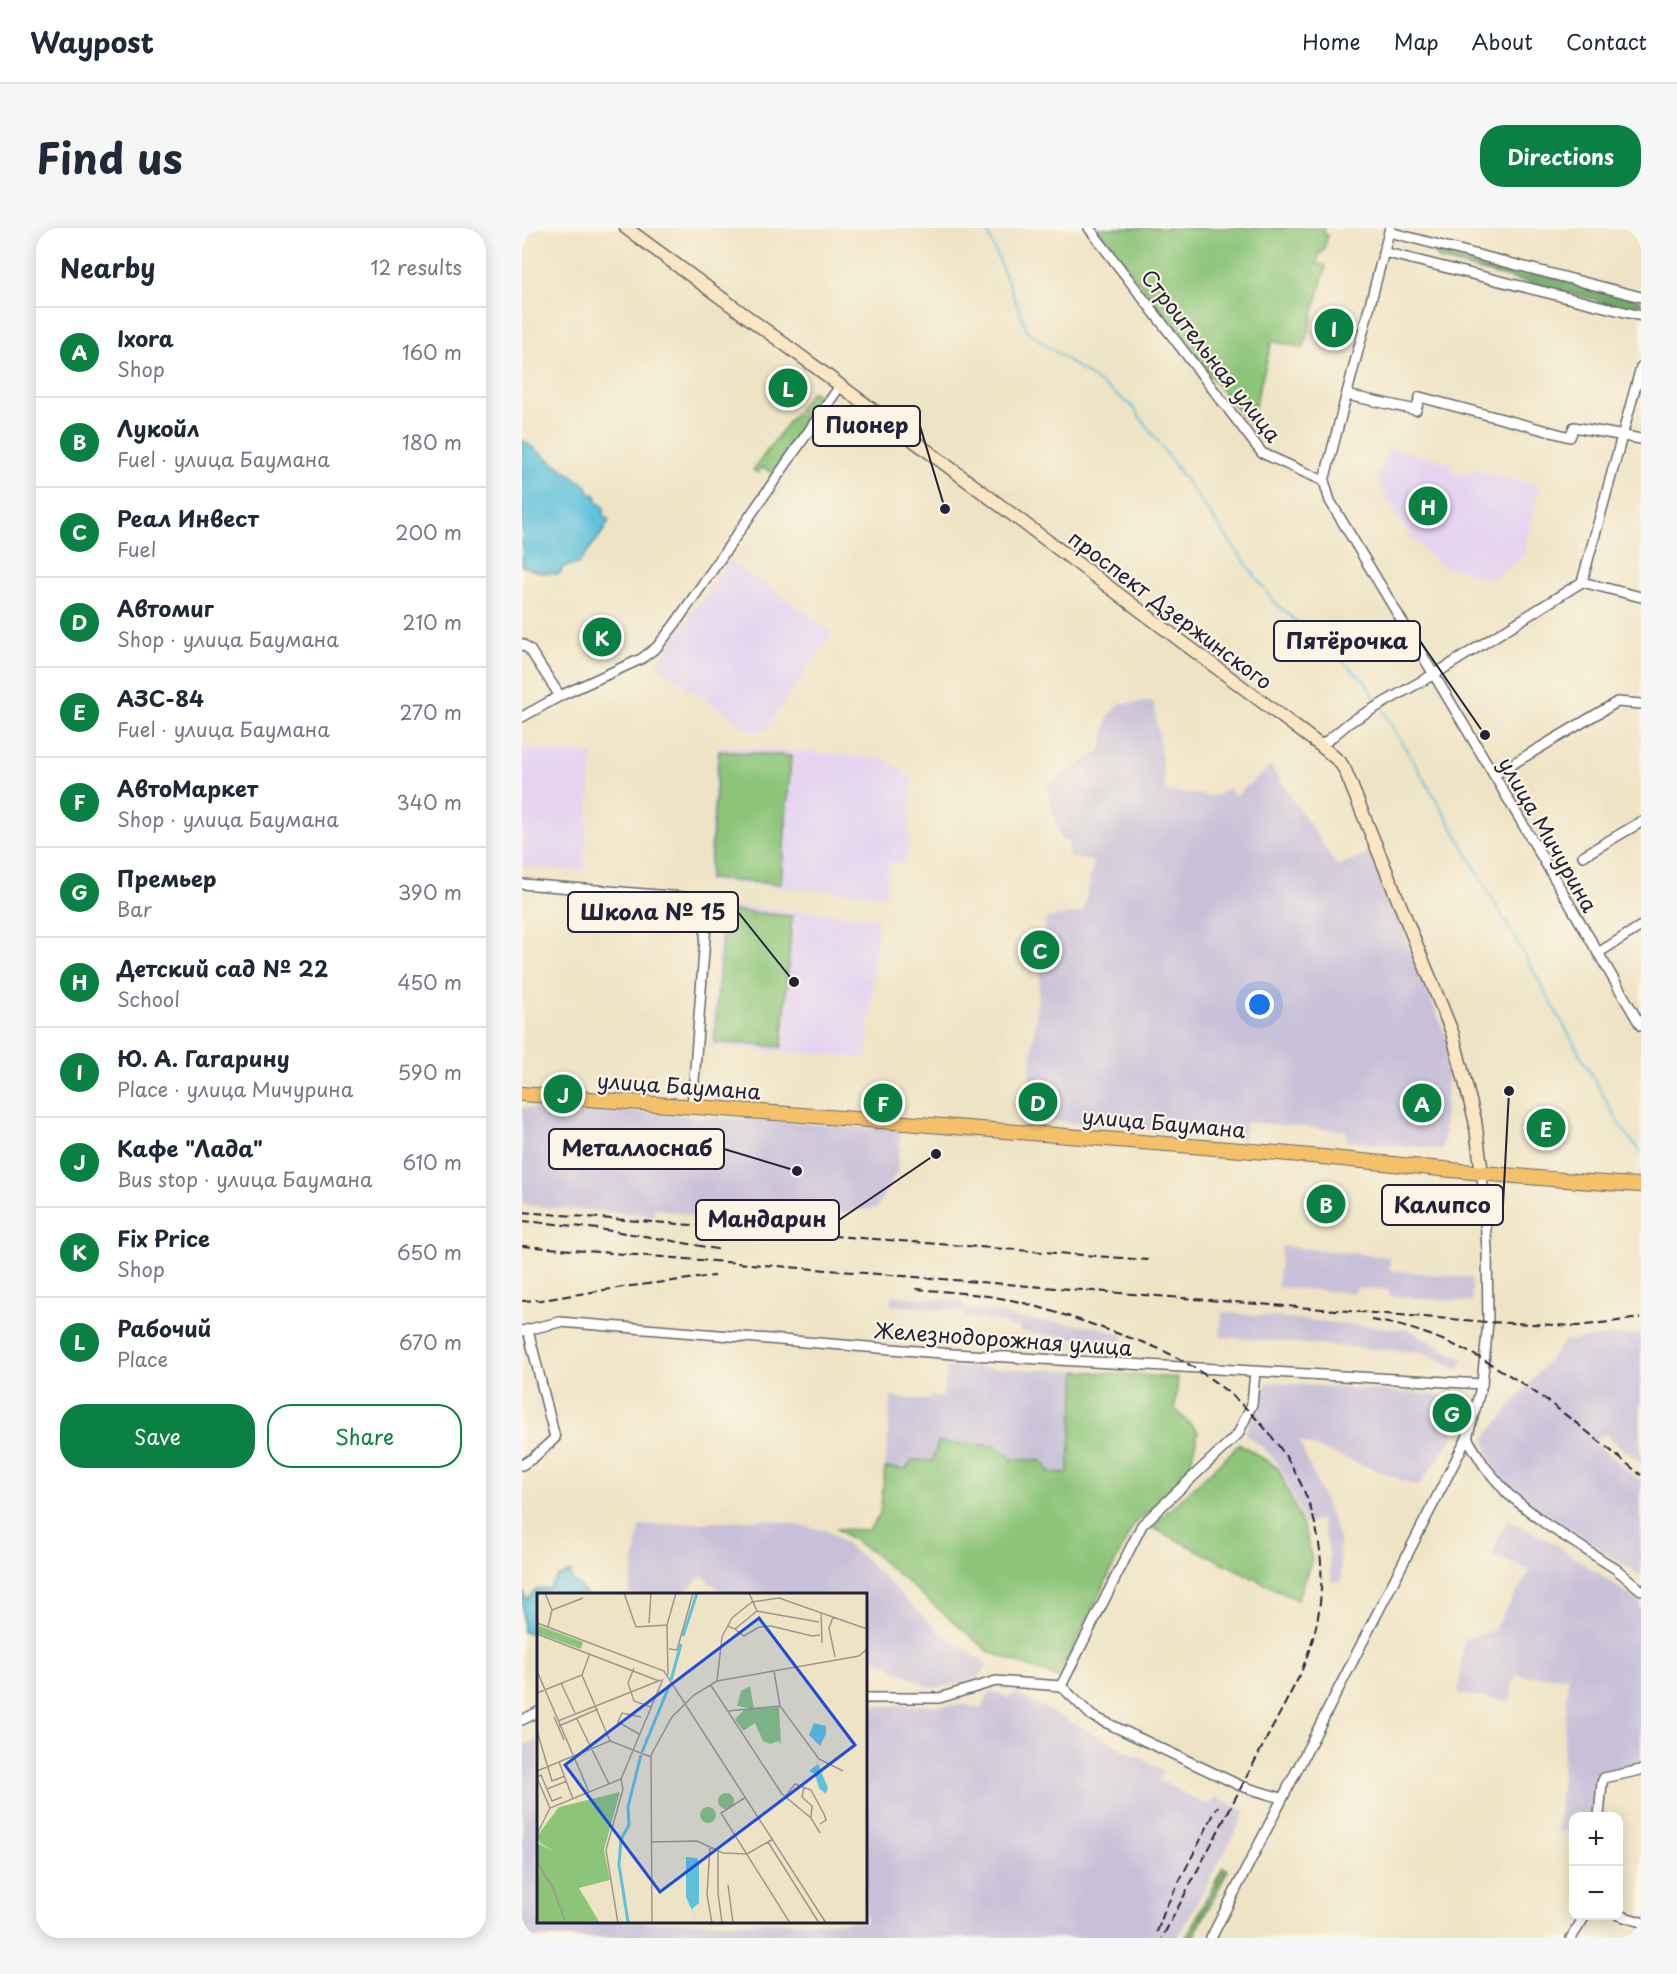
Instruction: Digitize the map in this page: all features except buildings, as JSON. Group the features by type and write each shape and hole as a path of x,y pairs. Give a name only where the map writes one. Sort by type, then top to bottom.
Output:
{"main road":[{"name":"улица Баумана","path":"522,1094 1281,1153 1482,1174 1641,1185"}],"street":[{"name":"проспект Дзержинского","path":"626,228 1322,746 1340,762 1452,1032 1474,1120 1482,1174"},
{"name":"Строительная улица","path":"1089,228 1262,453 1324,482"},
{"path":"1324,482 1389,230 1641,297"},
{"path":"1383,252 1641,316"},
{"path":"1322,746 1350,722 1434,675 1582,582 1641,367"},
{"path":"522,717 560,696 641,659 657,647 840,386"},
{"path":"1347,395 1416,410 1420,397 1570,437 1574,427 1641,439"},
{"name":"улица Мичурина","path":"1324,482 1330,501 1641,1026"},
{"path":"1582,582 1641,597"},
{"path":"522,644 530,650 560,696"},
{"path":"1494,775 1617,702 1641,704"},
{"path":"1584,856 1641,822"},
{"path":"522,884 708,899 692,1107"},
{"path":"1599,953 1641,926"},
{"path":"1210,1938 1467,1438 1486,1361 1488,1316 1482,1174"},
{"name":"Железнодорожная улица","path":"525,1331 560,1322 953,1354 1482,1384"},
{"path":"522,1465 555,1438 525,1331"},
{"path":"1061,1686 1142,1525 1238,1434 1252,1404 1255,1372"},
{"path":"1467,1438 1485,1467 1508,1494 1547,1525 1616,1569 1641,1590"},
{"path":"867,1698 939,1698 996,1681 1061,1686 1092,1716 1241,1786 1281,1798"},
{"path":"522,1720 537,1712"},
{"path":"1599,1812 1604,1778 1641,1770"},
{"path":"1623,1917 1641,1922"},
{"path":"1571,1938 1582,1920"}],"shaded area":[{"path":"1389,448 1454,464 1452,471 1470,475 1472,469 1540,486 1523,557 1491,579 1439,565 1407,532 1377,481"},
{"path":"729,560 833,632 765,730 752,732 656,665"},
{"path":"1154,702 1166,791 1216,796 1228,788 1235,796 1271,766 1337,866 1372,853 1449,1044 1443,1149 1346,1141 1347,1131 1246,1122 1243,1139 1025,1118 1046,919 1083,912 1094,862 1068,857 1069,843 1060,839 1047,786 1102,749 1108,716 1121,703"},
{"path":"717,745 884,758 913,778 906,864 889,863 886,895 706,882"},
{"path":"522,749 593,754 584,871 522,866"},
{"path":"721,905 878,917 867,1058 710,1047"},
{"path":"522,1107 620,1111 901,1130 897,1171 877,1208 762,1223 703,1218 655,1208 653,1215 522,1205"},
{"path":"1282,1246 1390,1257 1390,1270 1472,1278 1472,1302 1389,1296 1389,1290 1356,1288 1355,1293 1277,1287"},
{"path":"891,1295 965,1302 965,1309 994,1311 1020,1319 1099,1327 1122,1335 1122,1343 1077,1335 1077,1338 1020,1332 1019,1327 1007,1326 1007,1323 963,1317 964,1312 891,1305"},
{"path":"1222,1312 1409,1330 1464,1360 1458,1370 1425,1353 1220,1337"},
{"path":"1641,1333 1641,1463 1604,1434 1592,1442 1641,1481 1641,1576 1519,1495 1491,1464 1485,1438 1564,1341"},
{"path":"947,1367 1077,1371 1069,1473 1050,1472 1042,1461 1012,1459 996,1446 938,1442 933,1461 906,1469 885,1468 891,1397 929,1400 931,1396 943,1397"},
{"path":"1267,1382 1462,1397 1451,1441 1418,1486 1299,1441 1338,1533 1342,1581 1331,1582 1329,1552 1321,1519 1305,1524 1280,1467 1267,1451 1245,1434"},
{"path":"767,1519 828,1531 865,1559 939,1632 987,1664 978,1680 932,1688 867,1655 867,1593 725,1593 702,1576 683,1593 629,1593 640,1526"},
{"path":"1509,1520 1555,1544 1641,1603 1641,1764 1600,1772 1596,1778 1594,1812 1569,1812 1569,1831 1558,1831 1568,1677 1515,1676 1510,1701 1458,1694 1464,1639 1493,1631 1530,1571 1492,1555 1498,1538"},
{"path":"989,1693 999,1693 1008,1698 1015,1693 1164,1770 1159,1780 1208,1805 1217,1797 1246,1812 1178,1938 522,1938 522,1747 537,1739 537,1923 867,1923 867,1706 967,1705 981,1709"}],"green space":[{"path":"1097,228 1325,228 1324,234 1328,235 1317,263 1326,266 1304,348 1272,341 1250,424 1241,415"},
{"path":"1424,244 1641,300 1641,312 1440,260"},
{"path":"812,391 824,400 810,420 797,411"},
{"path":"795,413 808,422 772,473 762,467 758,473 753,470"},
{"path":"719,751 791,756 781,884 709,879"},
{"path":"724,910 792,916 782,1047 714,1042"},
{"path":"1077,1371 1178,1378 1175,1409 1198,1432 1188,1474 1133,1526 1058,1678 988,1651 874,1554 837,1529 869,1530 880,1514 885,1468 906,1469 913,1460 933,1461 938,1442 996,1446 1012,1459 1042,1461 1050,1472 1068,1473"},
{"path":"1240,1444 1278,1468 1305,1531 1312,1559 1297,1600 1153,1528"},
{"path":"1223,1867 1228,1870 1193,1938 1186,1938"}],"water":[{"path":"522,440 587,486 589,493 596,495 597,502 604,507 604,516 609,520 605,529 578,564 563,567 560,574 542,573 522,566"},
{"path":"571,1572 572,1581 585,1593 537,1593 537,1634 523,1632 522,1591 527,1599 536,1590 548,1589 557,1577"}],"waterway":[{"path":"986,228 1028,332 1132,406 1274,602 1365,681 1376,700"},
{"path":"1383,711 1446,816 1621,1127 1641,1152"}],"railway":[{"path":"522,1212 1148,1260"},
{"path":"522,1221 622,1232 721,1250"},
{"path":"522,1246 1488,1322 1578,1326 1641,1318"},
{"path":"522,1301 714,1276"},
{"path":"916,1289 981,1295 1020,1302 1094,1325 1174,1356 1208,1377 1239,1402 1266,1429 1288,1460 1305,1494 1316,1530 1321,1569 1319,1610 1311,1643 1300,1675 1162,1938"},
{"path":"1371,1320 1409,1328 1481,1359 1548,1402 1641,1475"},
{"path":"1157,1932 1166,1907 1218,1806"}],"place":[{"name":"Ю. А. Гагарину","path":"1334,328"},
{"name":"Рабочий","path":"788,388"},
{"name":"Детский сад № 22","path":"1428,506"},
{"name":"Пионер","path":"945,509"},
{"name":"Fix Price","path":"602,637"},
{"name":"Пятёрочка","path":"1485,735"},
{"name":"Реал Инвест","path":"1040,950"},
{"name":"Школа № 15","path":"794,982"},
{"name":"Калипсо","path":"1509,1091"},
{"name":"Кафе \"Лада\"","path":"563,1094"},
{"name":"Автомиг","path":"1038,1102"},
{"name":"АвтоМаркет","path":"883,1103"},
{"name":"Ixora","path":"1422,1103"},
{"name":"АЗС-84","path":"1546,1128"},
{"name":"Мандарин","path":"936,1154"},
{"name":"Металлоснаб","path":"797,1171"},
{"name":"Лукойл","path":"1326,1204"},
{"name":"Премьер","path":"1452,1413"}]}
